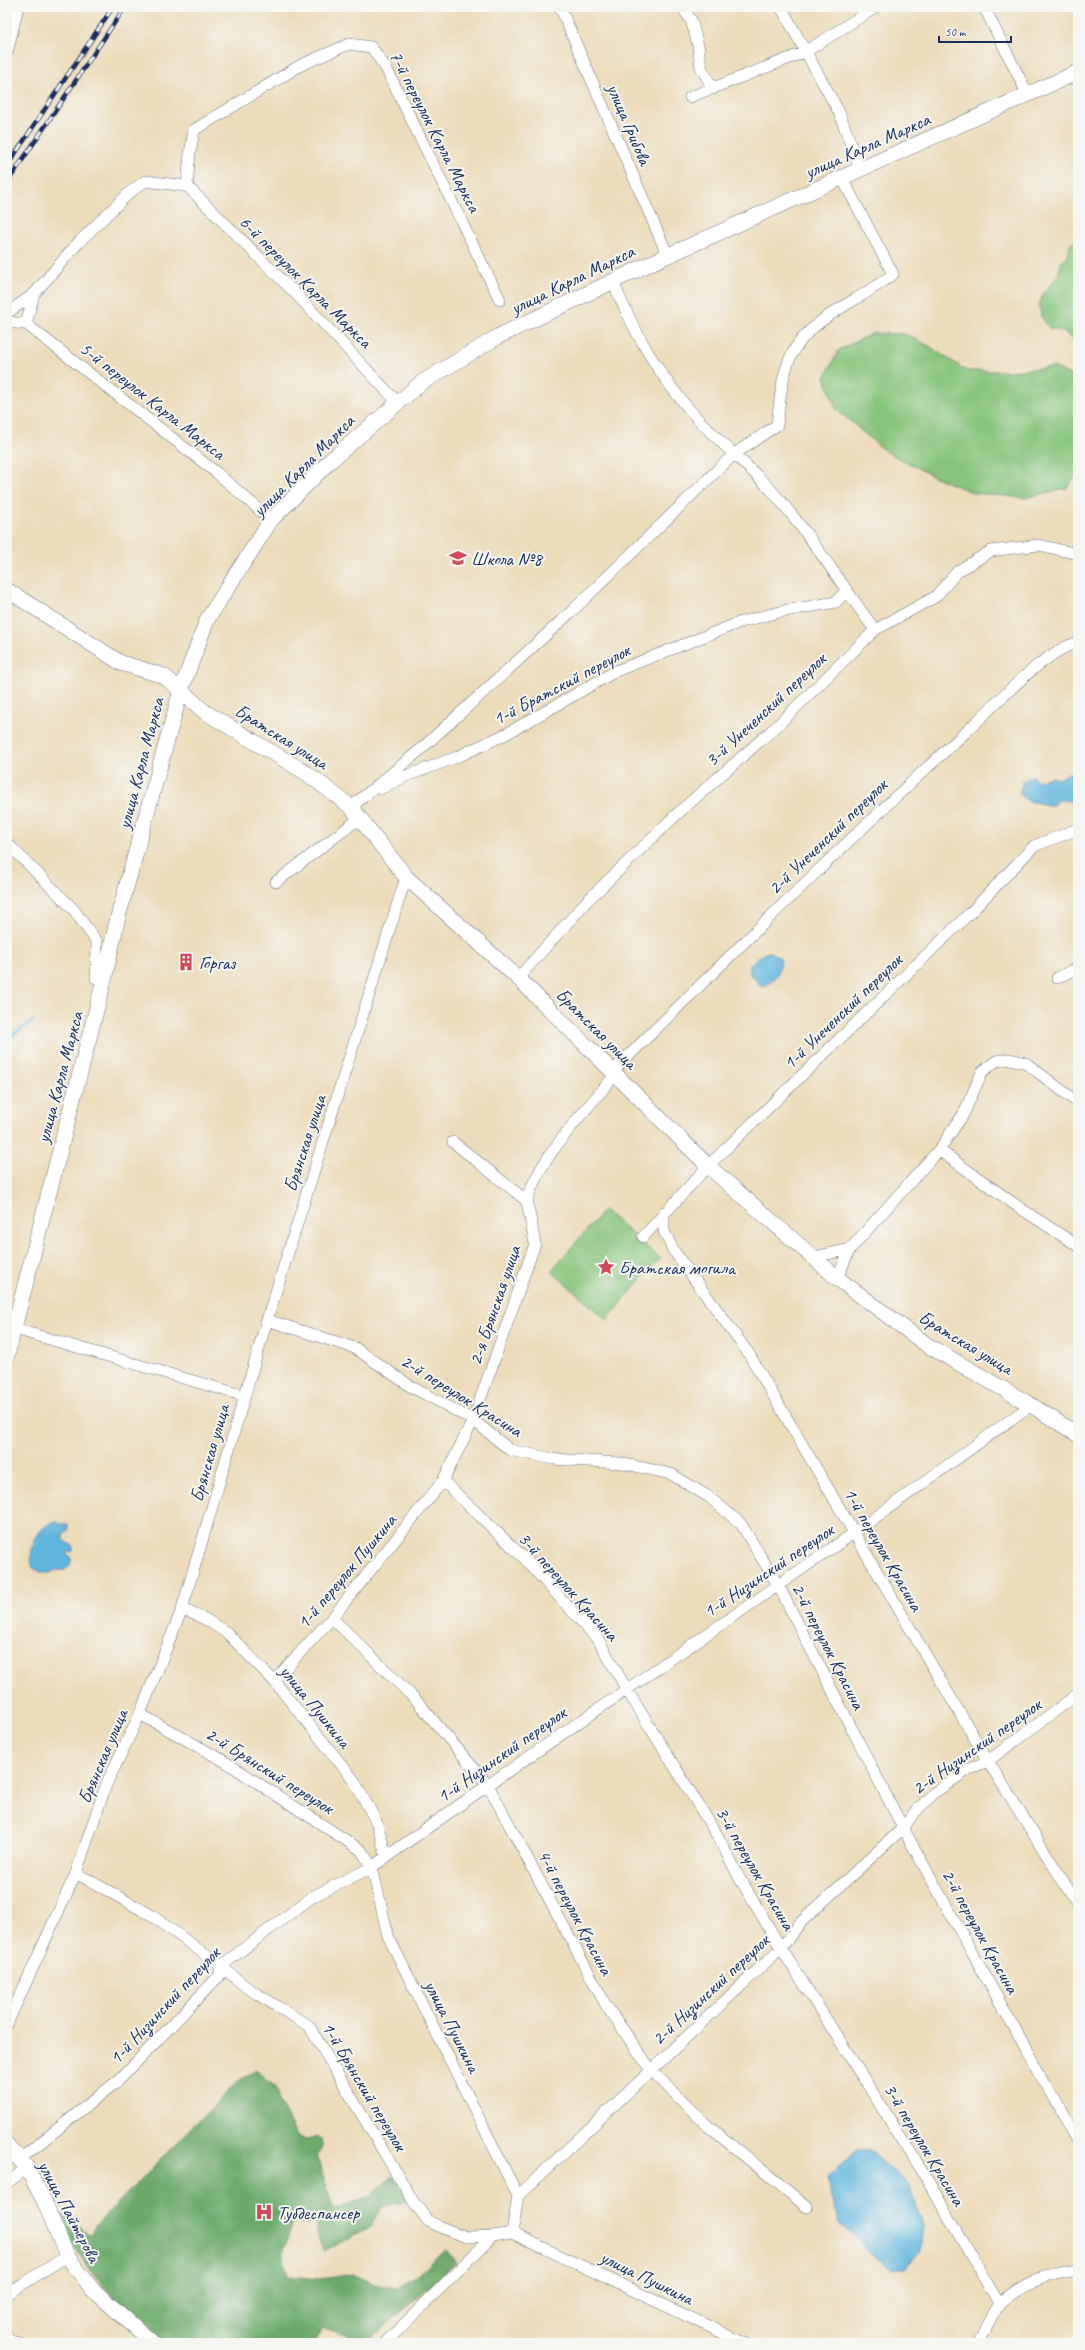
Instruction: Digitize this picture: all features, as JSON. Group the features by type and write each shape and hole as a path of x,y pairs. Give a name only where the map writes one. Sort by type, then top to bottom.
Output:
{"main road":[{"name":"улица Карла Маркса","path":"7,1355 11,1327 104,980 118,917 181,690 207,620 271,520 330,461 398,402 421,384 499,336 668,256 1078,72"},
{"name":"Братская улица","path":"7,590 121,663 164,676 206,712 308,774 356,812 406,877 518,978 708,1166 837,1278 926,1345 1031,1405 1078,1435"},
{"name":"улица Пайтерова","path":"7,2145 23,2164 45,2203 67,2256 92,2289 145,2341"}],"street":[{"path":"7,53 18,7"},
{"name":"улица Грибова","path":"560,7 668,256"},
{"path":"682,7 690,20 698,45 701,67 713,89"},
{"path":"781,7 839,112 860,169"},
{"path":"690,97 805,52 876,7"},
{"path":"984,7 1028,95"},
{"name":"7-й переулок Карла Маркса","path":"187,186 194,130 301,65 349,44 371,46 386,68 500,300"},
{"name":"1-й Братский переулок","path":"356,812 363,797 420,750 571,612 733,455 777,424 783,382 792,356 801,341 820,322 879,286 893,274 842,178"},
{"path":"7,313 34,294 78,243 130,193 145,181 187,186"},
{"name":"6-й переулок Карла Маркса","path":"187,186 295,293 398,402"},
{"path":"613,282 632,326 660,373 696,417 733,455 772,491 803,530 875,630"},
{"path":"7,322 26,324 34,294"},
{"name":"5-й переулок Карла Маркса","path":"26,324 217,473 271,520"},
{"name":"3-й Унеченский переулок","path":"518,978 586,902 677,814 777,726 875,630 935,597 958,571 991,551 1039,545 1078,554"},
{"name":"1-й Братский переулок","path":"363,797 406,776 457,757 506,734 616,671 741,622 784,611 836,602 846,591"},
{"name":"2-й Унеченский переулок","path":"614,1073 871,818 1037,666 1070,644 1078,642"},
{"path":"276,882 356,812"},
{"name":"1-й Унеченский переулок","path":"642,1237 708,1166 959,923 1034,846 1078,829"},
{"path":"7,843 74,910 97,942 96,978 104,980"},
{"name":"Брянская улица","path":"7,2024 76,1872 106,1785 140,1714 182,1609 267,1320 406,877"},
{"path":"1057,978 1076,970"},
{"path":"837,1278 850,1249 939,1150 963,1115 982,1072 996,1061 1010,1059 1026,1064 1078,1103"},
{"name":"2-я Брянская улица","path":"443,1481 473,1420 535,1244 527,1201 530,1186 546,1160 614,1073"},
{"path":"453,1142 527,1201"},
{"path":"939,1150 1020,1208 1078,1246"},
{"name":"1-й переулок Красина","path":"664,1212 664,1231 673,1250 749,1354 988,1761 1078,1905"},
{"path":"814,1257 850,1249"},
{"name":"2-й переулок Красина","path":"267,1320 355,1348 410,1386 473,1420 510,1450 553,1459 621,1463 671,1474 710,1497 740,1524 778,1585 904,1828 1078,2143"},
{"path":"11,1327 245,1396"},
{"name":"1-й Низинский переулок","path":"7,2183 23,2164 120,2079 220,1976 221,1966 312,1898 372,1867 488,1784 854,1533 1031,1405"},
{"name":"1-й переулок Пушкина","path":"274,1681 332,1618 443,1481"},
{"name":"3-й переулок Красина","path":"443,1481 525,1559 600,1641 627,1690 717,1835 740,1880 920,2169 999,2304"},
{"name":"улица Пушкина","path":"182,1609 205,1619 226,1633 274,1681 353,1779 377,1822 386,1856"},
{"name":"4-й переулок Красина","path":"332,1618 416,1700 488,1784 607,2007 651,2070 708,2126 807,2207"},
{"name":"2-й Низинский переулок","path":"518,2196 781,1948 801,1922 904,1828 915,1812 934,1794 969,1769 988,1761 1078,1694"},
{"name":"2-й Брянский переулок","path":"140,1714 224,1761 302,1810 361,1850 372,1867"},
{"name":"улица Пушкина","path":"372,1867 388,1936 518,2196"},
{"name":"1-й Брянский переулок","path":"76,1872 150,1915 221,1966 246,1987 309,2026 413,2201 428,2221 467,2237 493,2236 512,2233"},
{"path":"512,2233 518,2196"},
{"name":"улица Пушкина","path":"512,2233 739,2342"},
{"path":"385,2343 493,2236"},
{"path":"7,2294 67,2256"},
{"path":"979,2343 999,2304 1023,2285 1058,2271 1078,2269"},
{"path":"7,2335 9,2341 19,2343"}],"green space":[{"path":"1078,242 1078,338 1073,339 1064,332 1049,328 1041,316 1039,305 1043,294 1058,275 1061,262 1068,256 1070,244"},
{"path":"873,333 905,334 929,346 967,371 1011,371 1054,367 1078,379 1078,473 1067,488 1024,498 974,493 935,477 885,451 836,409 825,377 839,350"},
{"path":"604,1210 660,1258 607,1320 551,1271"},
{"name":"Тубдеспансер","path":"256,2069 275,2087 280,2103 298,2138 307,2140 316,2136 321,2139 323,2148 317,2157 334,2209 370,2197 392,2176 410,2199 383,2207 370,2227 324,2251 318,2238 315,2221 293,2224 282,2252 288,2276 321,2279 353,2274 375,2284 396,2288 416,2276 446,2249 456,2263 372,2338 353,2337 324,2328 314,2343 165,2343 133,2317 103,2286 78,2252 58,2216 59,2214 68,2217 90,2235 97,2224 232,2087"}],"water":[{"path":"1078,771 1078,802 1059,800 1053,805 1046,805 1029,802 1019,793 1023,781 1032,776 1038,781 1050,777 1059,779 1071,772"},
{"path":"770,952 780,958 781,962 779,971 770,983 762,987 750,974 749,964 764,954"},
{"path":"56,1521 60,1524 68,1524 68,1531 63,1535 63,1540 73,1546 73,1551 67,1552 66,1554 71,1558 71,1564 65,1570 56,1570 50,1573 43,1573 33,1568 31,1554 35,1540 39,1533 49,1524"},
{"path":"855,2150 870,2151 908,2184 923,2225 920,2251 906,2269 890,2269 880,2262 841,2224 831,2199 828,2178"}],"waterway":[{"path":"7,1039 33,1021"}],"railway":[{"path":"7,166 113,7"},
{"path":"7,183 125,7"}],"place":[{"name":"Школа №8","path":"458,558"},
{"name":"Горгаз","path":"186,962"},
{"name":"Братская могила","path":"606,1267"},
{"name":"Тубдеспансер","path":"264,2212"}]}
